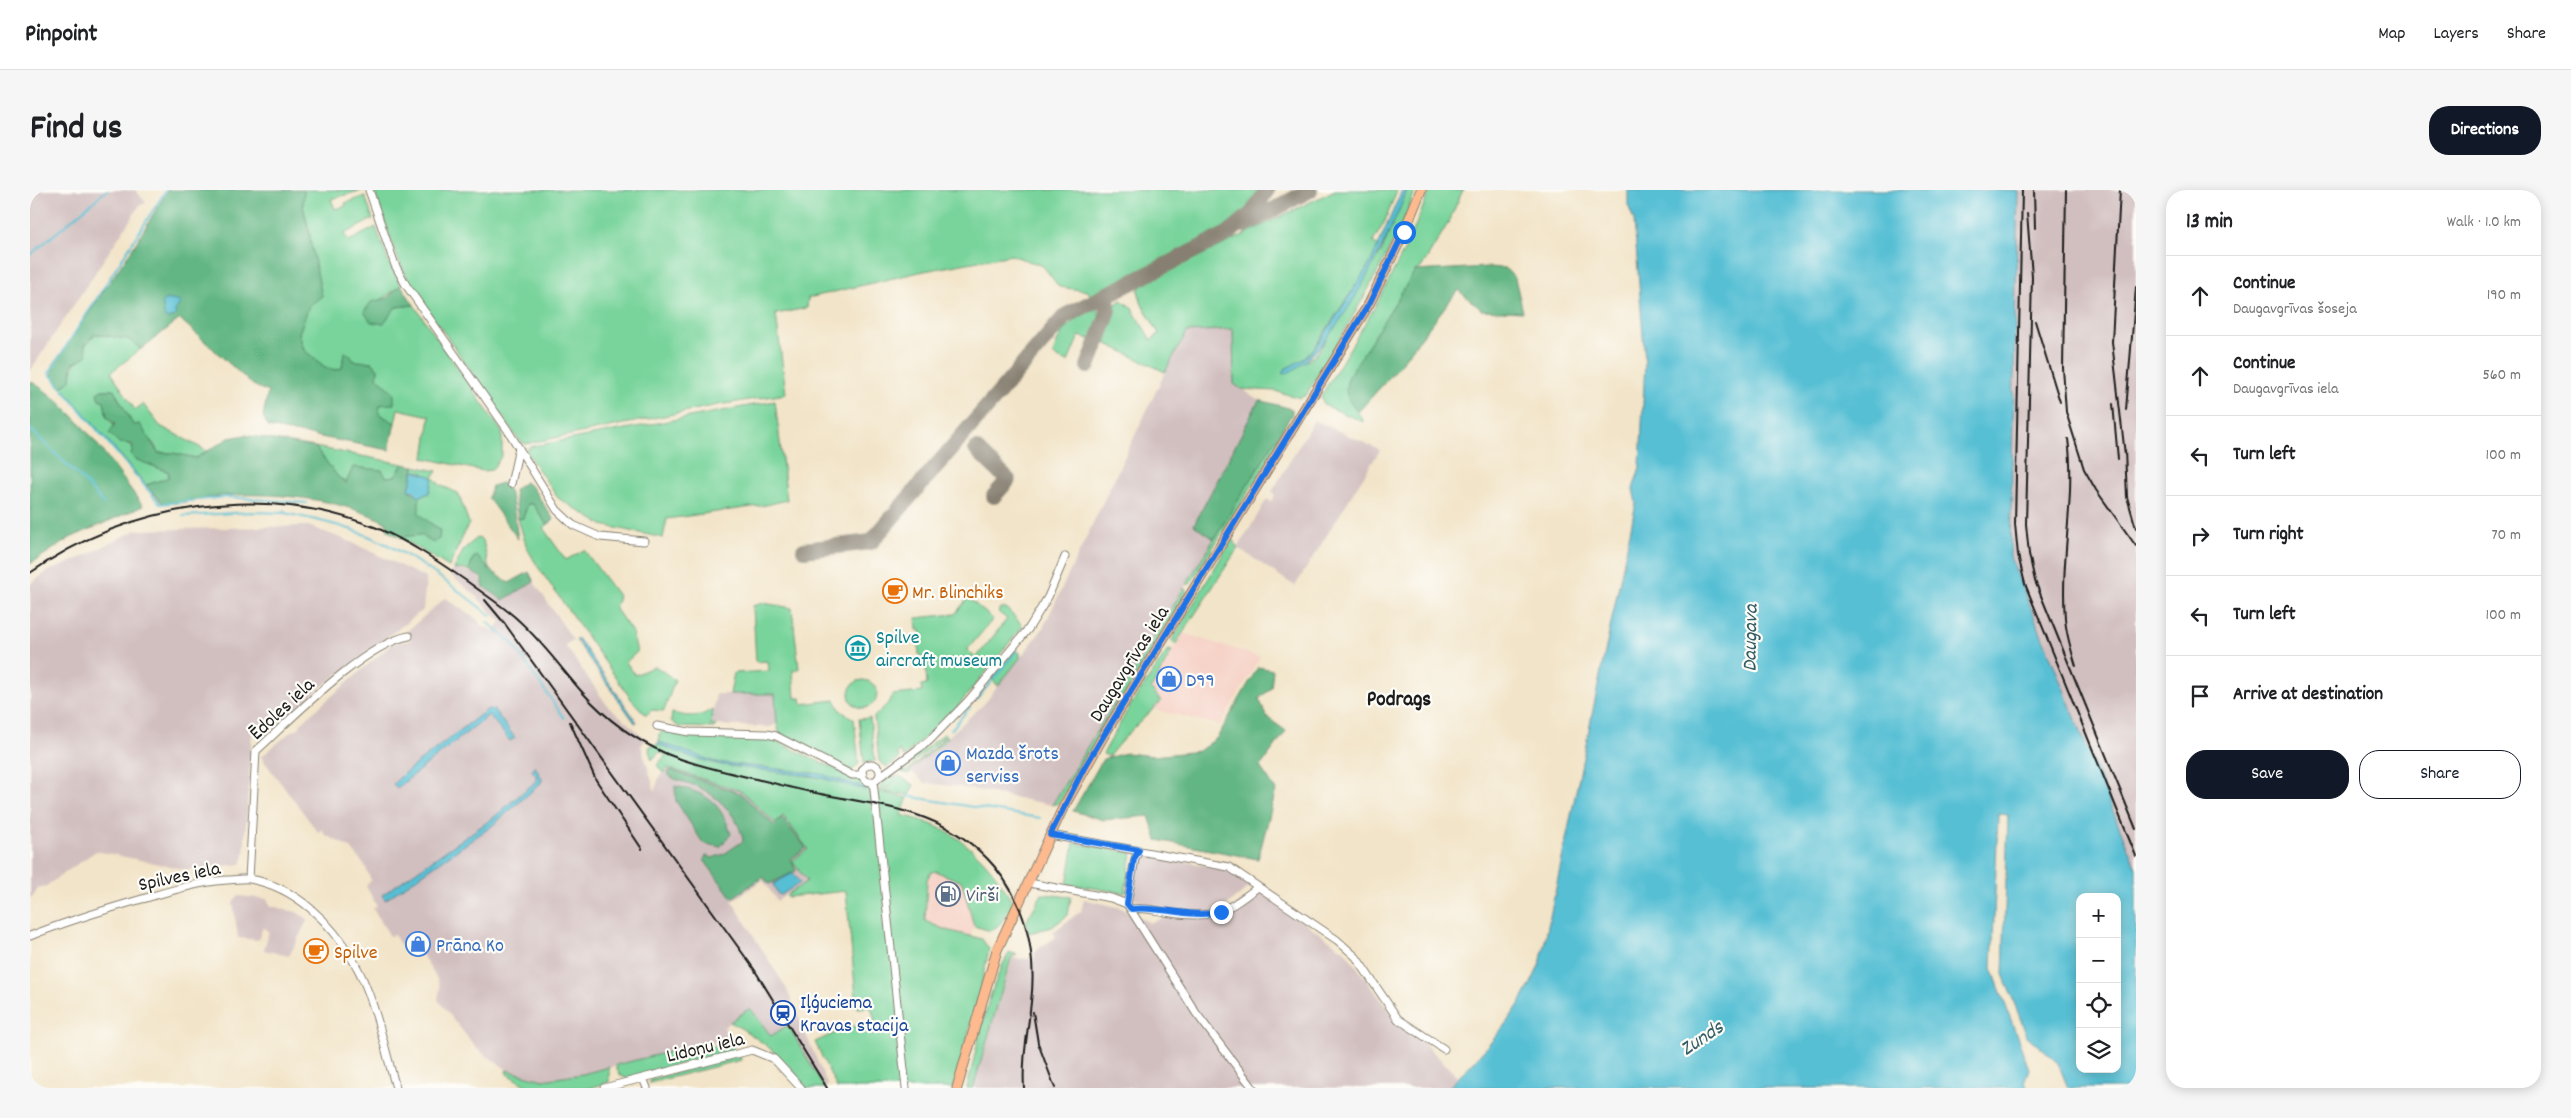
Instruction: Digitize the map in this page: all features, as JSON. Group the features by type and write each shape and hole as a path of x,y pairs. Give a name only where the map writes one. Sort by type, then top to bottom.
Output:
{"main road":[{"name":"Daugavgrīvas iela","path":"957,1088 990,968 1050,835 1100,743 1377,289 1421,190"}],"street":[{"path":"368,190 395,265 406,285 519,448 554,506 573,525 600,537 644,541"},
{"path":"511,484 519,448"},
{"path":"906,1088 876,779 879,770 872,764 864,767 863,775 867,780 876,779 929,741 968,701 1029,628 1048,597 1065,557"},
{"name":"Ēdoles iela","path":"249,879 256,751 340,675 388,642 409,636"},
{"path":"657,726 689,732 766,734 776,736 852,775 863,775"},
{"path":"1050,835 1229,867 1337,940 1360,964 1398,1019 1444,1049"},
{"path":"1139,850 1134,859 1129,906 1152,946 1196,1013 1253,1088"},
{"name":"Spilves iela","path":"30,936 85,915 167,891 210,881 249,879 276,888 298,899 329,926 355,963 363,982 396,1088"},
{"path":"1029,883 1111,898 1129,906 1207,915 1221,912 1258,887"},
{"name":"Lidoņu iela","path":"604,1088 752,1050 774,1059 801,1088"},
{"path":"643,1078 647,1088"}],"shaded area":[{"path":"30,190 135,190 146,203 140,205 30,371"},
{"path":"2018,190 2136,190 2136,868 2010,557"},
{"path":"1233,329 1234,384 1259,400 1194,525 1214,539 1052,805 961,787 925,783 910,771 984,704 1042,630 1186,332"},
{"path":"1314,420 1380,450 1295,586 1238,548 1267,499 1271,502 1275,495 1272,492"},
{"path":"308,526 349,541 426,578 423,610 321,687 268,732 263,739 252,732 244,856 241,864 188,870 96,851 46,886 37,888 35,894 30,898 30,584 48,571 77,560 136,530"},
{"path":"454,569 474,573 503,600 534,582 573,640 565,645 607,705 646,739 641,746 655,791 659,777 667,768 741,791 775,823 783,815 808,849 807,881 777,901 763,880 732,901 786,988 828,1086 824,1087 788,1025 771,1036 750,1008 724,1027 728,1036 710,1044 709,1042 583,1074 543,1080 508,1070 477,1049 438,1000 440,987 437,979 415,943 404,950 394,935 390,936 373,909 377,906 366,886 371,880 365,866 351,848 324,834 323,829 318,832 261,757 293,730 295,731 301,726 300,724 393,643 410,641 406,632 445,598 478,620 481,626 494,631 501,622 473,593 450,575"},
{"path":"1183,633 1260,657 1220,725 1140,706"},
{"path":"716,694 775,694 777,724 770,727 711,725"},
{"path":"1140,853 1225,869 1251,885 1221,910 1207,913 1170,910 1131,898"},
{"path":"935,871 962,882 974,926 970,936 946,930 925,921 928,876"},
{"path":"1261,892 1345,951 1403,1029 1425,1044 1459,1078 1448,1088 973,1088 1013,956 1017,959 1035,958 1034,952 1056,937 1053,932 1081,911 1084,899 1121,908 1150,923 1169,916 1208,919 1222,915 1243,900"},
{"path":"238,896 267,899 271,906 296,912 308,919 289,956 264,950 269,931 263,927 258,940 238,938 233,902"}],"green space":[{"path":"168,190 304,190 303,206 322,296 309,306 299,333 304,350 325,367 335,370 342,368 344,352 349,354 354,361 372,362 378,369 377,377 394,393 394,404 380,405 379,414 395,423 389,450 268,427 263,416 268,392 253,385 180,319 141,349 128,339 95,334 85,344 87,356 72,364 71,380 62,387 52,376 53,365 133,248"},
{"path":"304,190 363,190 331,199 335,209 346,206 345,203 365,196 373,219 344,234 349,241 376,227 389,263 401,285 380,301 387,317 396,307 414,305 502,432 502,455 492,470 483,471 424,458 430,416 398,409 395,423 379,414 380,405 394,393 377,377 378,369 372,362 354,361 349,354 344,353 342,368 335,370 325,367 304,350 299,333 309,306 310,233 303,206"},
{"path":"374,190 1260,190 1245,211 1230,226 1090,295 1088,291 1059,287 1043,266 1011,255 924,271 808,298 807,308 776,314 786,394 718,405 525,444 518,439 409,282 398,259"},
{"path":"1335,190 1397,190 1385,221 1373,242 1378,246 1370,264 1312,351 1302,360 1285,369 1309,360 1318,352 1381,252 1407,190 1416,190 1379,269 1306,395 1300,398 1275,391 1241,389 1234,384 1233,329 1187,332 1165,372 1105,343 1116,304 1121,300 1131,307 1151,340 1159,334 1141,302 1138,290 1143,284"},
{"path":"1430,190 1463,190 1447,225 1421,268 1415,271 1349,376 1347,384 1348,396 1364,422 1324,405 1321,396 1376,305 1410,239"},
{"path":"1488,267 1505,268 1515,278 1523,312 1482,310 1458,290 1396,370 1358,412 1347,396 1346,387 1349,376 1415,271"},
{"path":"401,285 414,305 396,307 383,324 371,322 364,312 371,302 387,298"},
{"path":"1097,307 1101,318 1093,340 1079,336 1068,362 1057,358 1053,354 1064,330 1074,321"},
{"path":"96,334 128,339 141,349 111,372 135,410 143,404 160,426 207,451 196,458 173,453 158,453 154,444 133,425 114,390 102,390 97,393 99,399 104,401 107,417 133,448 157,468 169,472 168,478 146,485 62,387 71,380 76,360 86,344"},
{"path":"30,381 47,392 78,421 106,455 143,506 70,538 30,564"},
{"path":"102,390 114,390 133,425 140,424 158,453 173,453 196,458 229,438 245,435 315,447 338,477 346,483 353,467 382,470 386,477 395,476 403,464 414,466 409,490 419,496 419,514 440,531 439,539 433,543 421,535 400,537 388,531 387,523 368,514 347,507 304,498 240,495 219,496 167,504 162,503 146,485 168,478 169,472 134,459 131,454 132,444 119,443 109,433 115,424 107,417 104,401 99,399 97,393"},
{"path":"1259,400 1292,409 1292,414 1214,539 1194,525"},
{"path":"775,401 787,500 766,505 667,519 663,538 602,525 558,498 527,453 528,448 534,446"},
{"path":"1278,436 1281,440 1190,584 1186,584"},
{"path":"315,447 403,464 395,476 385,477 382,470 347,483 338,477"},
{"path":"414,466 437,471 433,477 440,485 458,493 469,523 449,567 400,537 440,530 418,514 419,497 427,494 423,472 414,471"},
{"path":"525,482 532,487 554,520 547,525 533,504 528,504 523,518 518,519 514,490"},
{"path":"502,483 506,485 512,499 518,539 488,498 492,486"},
{"path":"528,504 533,504 547,525 543,528 566,560 584,550 619,597 615,608 632,632 637,652 626,662 635,675 655,666 675,680 664,711 652,710 646,715 631,699 538,567 527,548 518,519 523,518"},
{"path":"477,538 483,540 489,569 477,556 473,558 469,570 454,569 464,549"},
{"path":"1232,539 1238,548 1175,645 1172,642 1173,638"},
{"path":"477,556 489,569 509,583 529,572 534,582 503,600 483,586 483,579 469,570 473,558"},
{"path":"1184,588 1187,592 1059,803 1052,805"},
{"path":"968,598 993,619 967,650 976,658 1007,619 998,612 1001,608 1006,608 1023,626 958,706 904,757 900,751 897,753 900,758 887,767 879,761 874,717 888,703 892,695 922,692 921,685 927,684 925,659 919,655 918,639 921,639 920,630 917,630 916,618 955,614"},
{"path":"763,603 792,608 799,669 793,670 795,698 801,698 802,704 835,700 841,711 854,719 859,763 851,772 780,735 777,724 775,694 730,694 734,673 769,671 768,661 756,662 753,606"},
{"path":"1014,650 1020,653 1020,658 998,686 991,678"},
{"path":"1168,650 1172,651 1151,689 1161,701 1109,756 1103,754 1130,706"},
{"path":"1258,667 1273,670 1271,688 1259,699 1268,718 1286,731 1260,767 1276,790 1258,859 1157,840 1149,816 1104,820 1073,811 1103,759 1126,753 1154,756 1199,751 1217,738"},
{"path":"863,680 873,684 877,694 873,704 863,708 853,704 849,694 853,684"},
{"path":"713,709 711,725 716,725 714,728 679,727 671,721 672,713 694,716"},
{"path":"870,718 875,761 864,763 859,719"},
{"path":"662,732 765,737 864,782 870,789 872,809 881,811 878,793 881,785 887,778 899,776 914,785 909,795 884,792 897,778 881,792 908,798 901,815 920,820 953,836 968,846 993,872 1013,904 1000,924 991,931 974,926 962,882 935,871 930,873 927,880 925,921 946,930 982,939 989,949 980,991 953,1088 837,1088 815,1042 846,1028 875,1021 871,1007 857,1008 846,891 788,897 787,895 807,881 792,861 808,849 783,816 775,823 741,791 668,768 663,773 657,765 666,755 659,752 652,760 649,750 650,746 657,744 694,758 722,765 818,777 866,790 820,774 715,762 659,742 659,734"},
{"path":"944,734 946,735 904,770 906,772 947,736 948,738 910,770 911,772 908,774 901,772 901,767"},
{"path":"670,770 740,793 774,825 782,818 806,848 791,859 796,871 769,884 763,877 732,898 704,860 706,855 712,858 724,854 743,841 738,824 715,797 696,786 671,777 667,774"},
{"path":"675,786 704,796 717,807 727,823 731,834 720,847 703,843 676,801"},
{"path":"1074,843 1132,853 1125,893 1067,884"},
{"path":"1042,894 1071,897 1068,915 1052,927 1029,933 1026,922"},
{"path":"1010,952 1017,955 1012,956 973,1088 967,1088 989,999 1002,966"},
{"path":"750,1008 771,1036 788,1025 824,1088 807,1088 782,1059 752,1035 730,1022"},
{"path":"730,1039 734,1050 626,1078 620,1075 616,1067 616,1065 709,1042 712,1047"},
{"path":"740,1055 741,1060 649,1083 651,1079"},
{"path":"609,1067 609,1082 590,1088 530,1088 507,1074 506,1070 543,1080 583,1074"}],"water":[{"path":"1402,190 1407,190 1387,236 1357,294 1339,322 1320,346 1301,364 1283,374 1285,369 1302,360 1312,351 1370,264"},
{"path":"1628,190 2018,190 2010,557 2136,868 2136,1088 2068,1088 2058,1063 2027,1036 2003,974 2008,815 1999,814 1992,968 2029,1069 2025,1079 2027,1088 1448,1088 1476,1059 1514,1012 1524,996 1541,960 1636,503 1633,489 1640,467 1645,361 1634,220 1628,205"},
{"path":"167,299 181,302 175,311 176,315 169,319 165,318 162,302"},
{"path":"414,471 433,477 429,493 419,497 414,491 409,490"},
{"path":"578,638 637,722 635,723 576,640"},
{"path":"488,709 494,710 515,738 510,741 489,715 397,788 393,784 403,774"},
{"path":"659,742 715,762 820,774 867,788 866,790 818,777 722,765 694,758 657,744"},
{"path":"535,766 542,779 541,783 492,826 385,900 382,895 493,818 536,781 536,775 532,771"},
{"path":"793,873 800,883 781,895 778,894 773,884"}],"waterway":[{"path":"30,255 107,190"},
{"path":"166,190 49,373 160,504 227,497 307,503"},
{"path":"30,429 83,480 104,504"},
{"path":"182,516 252,512 284,513 284,510"},
{"path":"284,513 321,521 376,539 428,569 491,616"},
{"path":"487,622 512,643 564,718"},
{"path":"975,701 1017,651"},
{"path":"951,730 970,707"},
{"path":"907,796 1040,818"}],"taxiway":[{"path":"804,550 871,542 1065,316 1229,233 1252,213 1267,190"},
{"path":"1245,225 1310,190"},
{"path":"1088,366 1108,314 1107,294"},
{"path":"976,449 1008,480 994,496"}],"railway":[{"path":"2022,190 2015,524 2018,555 2025,584 2136,856"},
{"path":"2034,190 2035,228"},
{"path":"2066,190 2063,368 2066,412 2084,469 2096,490 2136,546"},
{"path":"2120,190 2112,342 2125,455"},
{"path":"2027,213 2032,276 2026,524 2029,554 2035,581 2136,829"},
{"path":"2126,410 2136,287"},
{"path":"2035,321 2060,402"},
{"path":"2113,404 2118,459"},
{"path":"2068,439 2070,483 2064,596 2066,630 2076,666"},
{"path":"2125,450 2127,497 2136,528"},
{"path":"30,573 69,549 110,530 154,516 198,507 243,504 289,506 333,514 377,528 401,540 446,567 510,613 534,635 600,711 632,735 655,748 689,762 712,768 805,791 915,814 936,822 956,833 976,848 994,866 1005,881 1014,897 1027,930 1032,966 1032,984 1024,1088"},
{"path":"485,600 505,624 754,969 827,1088"},
{"path":"570,722 596,780 642,849"},
{"path":"1033,1012 1038,1043 1055,1088"}],"place":[{"name":"Mr. Blinchiks","path":"895,591"},
{"name":"Spilve aircraft museum","path":"858,648"},
{"name":"D99","path":"1169,679"},
{"name":"Mazda šrots serviss","path":"948,763"},
{"name":"Virši","path":"948,894"},
{"name":"Prāna Ko","path":"418,944"},
{"name":"Spilve","path":"316,951"},
{"name":"Iļģuciema Kravas stacija","path":"783,1013"}],"district":[{"name":"Podrags","path":"1399,698"}],"route":[{"path":"1221,912 1207,915 1166,912 1142,907 1131,909 1127,904 1134,859 1139,850 1050,835 1082,772 1104,735 1369,304 1404,232"}],"water label":[{"name":"Daugava","path":"1749,638"},
{"name":"Zunds","path":"1701,1037"}]}
